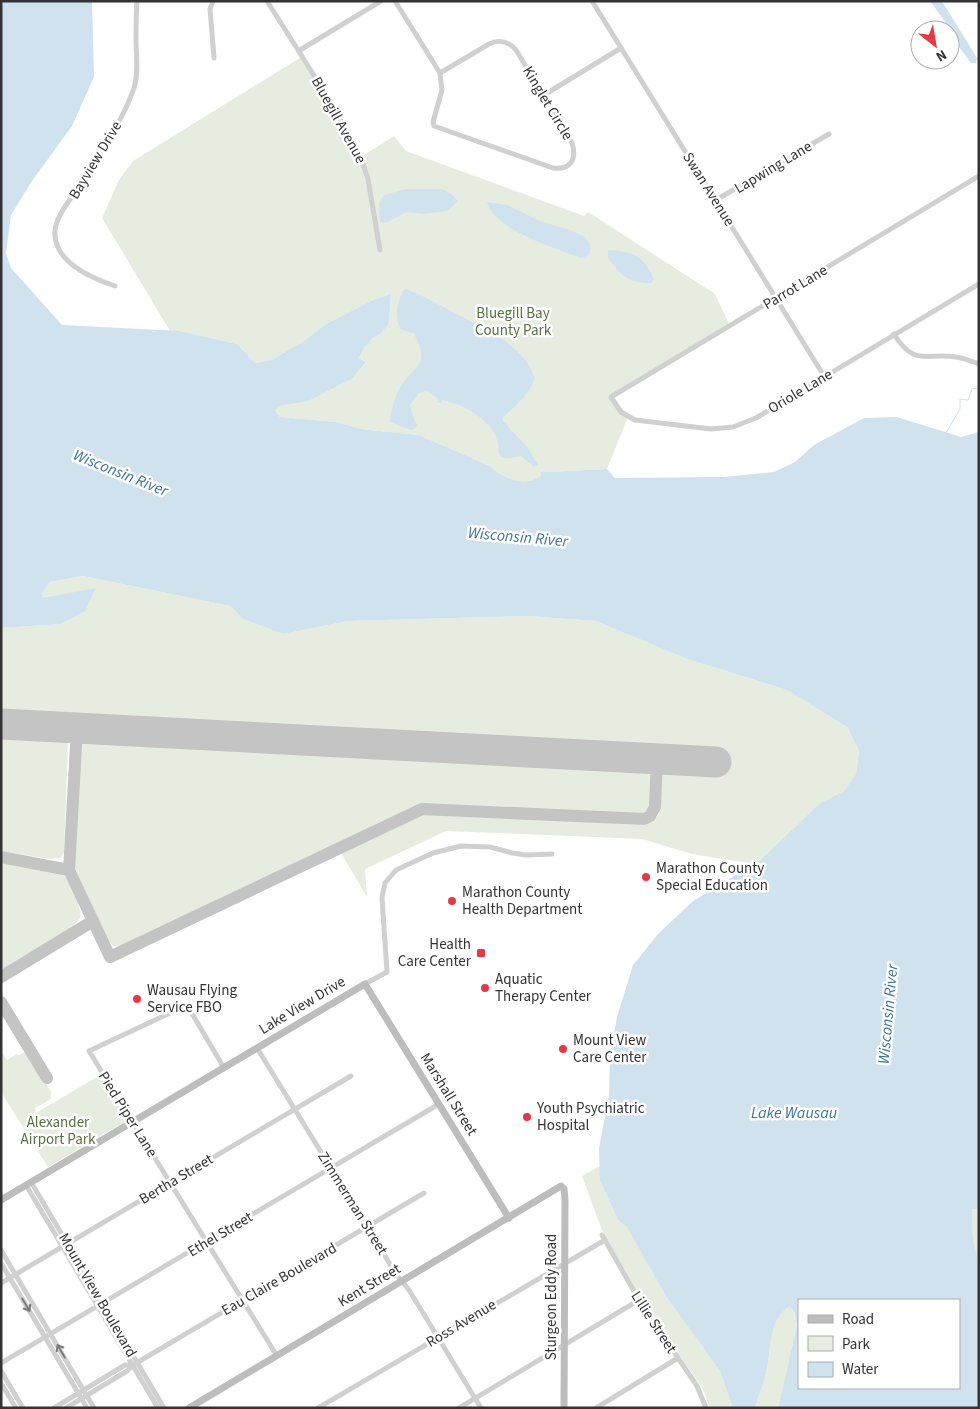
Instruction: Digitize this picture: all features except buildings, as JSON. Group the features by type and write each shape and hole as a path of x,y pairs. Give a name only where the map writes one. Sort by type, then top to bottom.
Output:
{"street":[{"name":"Bayview Drive","path":"115,286 102,282 76,268 62,253 57,243 55,232 61,215 113,132 133,90 136,73 136,1"},
{"path":"213,1 210,9 214,58"},
{"name":"Bluegill Avenue","path":"267,1 300,50 361,158 368,179 380,250"},
{"path":"300,50 381,1"},
{"path":"396,1 440,73"},
{"name":"Swan Avenue","path":"592,1 824,376"},
{"name":"Kinglet Circle","path":"497,41 505,42 516,50 544,95 572,143 575,152 573,160 568,166 561,169 553,168 434,126 433,122 442,90 440,73 497,41"},
{"path":"544,95 622,48"},
{"name":"Lapwing Lane","path":"716,200 829,134"},
{"name":"Parrot Lane","path":"611,398 979,176"},
{"name":"Oriole Lane","path":"611,398 621,412 635,420 697,428 726,429 740,425 756,418 979,284"},
{"path":"894,334 905,349 916,356 956,357 979,364"},
{"name":"Lake View Drive","path":"1,1200 387,972 382,898 387,880 396,870 430,854 461,846 490,846 526,855 552,854"},
{"name":"Marshall Street","path":"365,984 509,1218"},
{"name":"Pied Piper Lane","path":"224,1068 187,1005 89,1051 277,1356"},
{"name":"Zimmerman Street","path":"257,1048 481,1408"},
{"name":"Bertha Street","path":"1,1282 351,1076"},
{"name":"Ethel Street","path":"1,1363 440,1104"},
{"name":"Mount View Boulevard","path":"29,1183 135,1364 158,1408"},
{"name":"Kent Street","path":"189,1408 558,1187 563,1187"},
{"name":"Sturgeon Eddy Road","path":"563,1187 565,1199 564,1408"},
{"name":"Eau Claire Boulevard","path":"54,1408 127,1371 135,1364 424,1193"},
{"name":"Ross Avenue","path":"318,1408 565,1263 603,1237"},
{"name":"Lillie Street","path":"603,1237 639,1300 697,1386 706,1408"},
{"path":"1,1250 51,1334 83,1394 87,1408"},
{"path":"1,1263 45,1337 94,1408"},
{"path":"459,1408 639,1300"},
{"path":"596,1408 678,1358"},
{"name":"Mount View Boulevard","path":"135,1364 164,1408"},
{"path":"1,1371 23,1408"},
{"path":"1,1383 16,1408"},
{"name":"Eau Claire Boulevard","path":"66,1408 83,1394"}],"green space":[{"name":"Bluegill Bay County Park","path":"303,56 361,157 394,136 406,151 584,216 588,212 715,294 730,326 611,397 628,417 607,469 542,471 540,473 541,477 528,482 521,482 507,478 490,466 419,435 361,429 337,422 280,417 275,410 277,406 353,378 366,362 359,358 364,348 373,338 382,333 389,323 391,294 375,299 326,324 305,340 272,360 255,363 237,344 180,331 170,331 102,218 119,180 133,161"},
{"path":"83,576 230,606 243,619 283,634 348,621 527,616 596,621 687,659 787,690 847,727 859,751 856,774 844,791 820,803 754,864 692,854 642,839 446,831 365,869 367,897 341,853 422,815 431,813 640,825 653,820 659,814 662,777 668,771 674,769 714,771 716,751 1,712 1,628 61,624 84,611 96,588 43,599 42,594 50,582"},
{"path":"1,733 62,736 68,742 64,852 60,858 50,859 1,851"},
{"path":"88,738 640,767 649,770 653,787 649,807 641,814 421,805 237,890 122,948 114,946 109,942 74,866 80,745 82,741"},
{"path":"1,861 43,868 63,875 73,888 81,917 71,929 1,972"},
{"name":"Alexander Airport Park","path":"1,1051 7,1060 26,1051 51,1092 51,1099 35,1108 36,1111 31,1116 97,1077 103,1080 126,1117 126,1121 48,1167 1,1092"},
{"path":"600,1166 600,1181 618,1220 627,1226 667,1298 720,1371 732,1405 729,1408 710,1408 703,1389 644,1304 602,1230 582,1176"},
{"path":"972,1209 979,1209 979,1260 973,1241"},
{"path":"790,1305 794,1311 797,1325 778,1408 755,1408 766,1374 774,1327 777,1319"}],"water":[{"name":"Lake Wausau","path":"1,1 92,1 94,77 72,126 32,181 11,215 6,253 11,268 62,325 180,331 237,344 255,363 272,360 305,340 326,324 375,299 391,294 389,323 382,333 373,338 364,348 359,358 366,362 353,378 308,401 278,406 275,410 280,417 337,422 361,429 419,435 490,466 507,478 521,481 535,480 541,476 540,473 542,471 607,469 615,478 723,477 774,472 795,462 814,445 864,418 897,417 961,437 979,432 979,1209 972,1209 972,1229 979,1260 979,1408 778,1408 797,1325 794,1311 790,1306 777,1319 766,1374 755,1408 729,1408 732,1405 720,1371 667,1298 627,1227 618,1220 600,1181 599,1148 609,1096 610,1056 617,1017 633,965 658,934 693,901 759,861 820,803 844,791 856,774 859,751 847,727 787,690 687,659 596,621 527,616 348,621 283,634 243,619 230,606 83,576 50,582 42,594 43,598 96,588 85,611 61,624 1,628"},
{"path":"930,1 942,1 954,20 944,20"},
{"path":"960,30 977,58 976,63 971,63 960,48"},
{"path":"406,189 442,189 458,201 447,211 423,214 406,212 386,223 380,222 379,203 384,195"},
{"path":"487,202 507,205 540,221 570,230 585,237 591,246 589,255 581,258 527,237 501,221 492,212"},
{"path":"608,250 636,256 646,265 654,279 651,283 643,283 625,277 608,258"},
{"path":"406,289 490,332 521,355 535,378 522,399 503,417 503,421 527,447 538,465 534,467 521,456 504,458 500,456 495,434 483,420 459,405 442,400 441,403 438,403 437,398 427,391 419,393 410,405 417,425 414,429 411,430 390,422 398,391 418,366 421,353 414,334 401,329 399,324 398,304"}],"waterway":[{"path":"946,433 960,409 960,399 968,400 972,389 979,388"}],"taxiway":[{"path":"77,728 69,870 110,957 422,809 644,819 650,816 655,807 657,758"},
{"path":"1,857 69,870"},
{"path":"1,977 93,921"},
{"path":"1,1002 47,1078"}],"runway":[{"path":"1,724 716,762"}],"place":[{"name":"Marathon County Special Education","path":"646,877"},
{"name":"Marathon County Health Department","path":"452,901"},
{"name":"Health Care Center","path":"481,953"},
{"name":"Aquatic Therapy Center","path":"485,988"},
{"name":"Wausau Flying Service FBO","path":"137,999"},
{"name":"Mount View Care Center","path":"563,1049"},
{"name":"Youth Psychiatric Hospital","path":"527,1117"}],"water label":[{"name":"Wisconsin River","path":"121,472"},
{"name":"Wisconsin River","path":"518,536"},
{"name":"Wisconsin River","path":"887,1014"}]}
